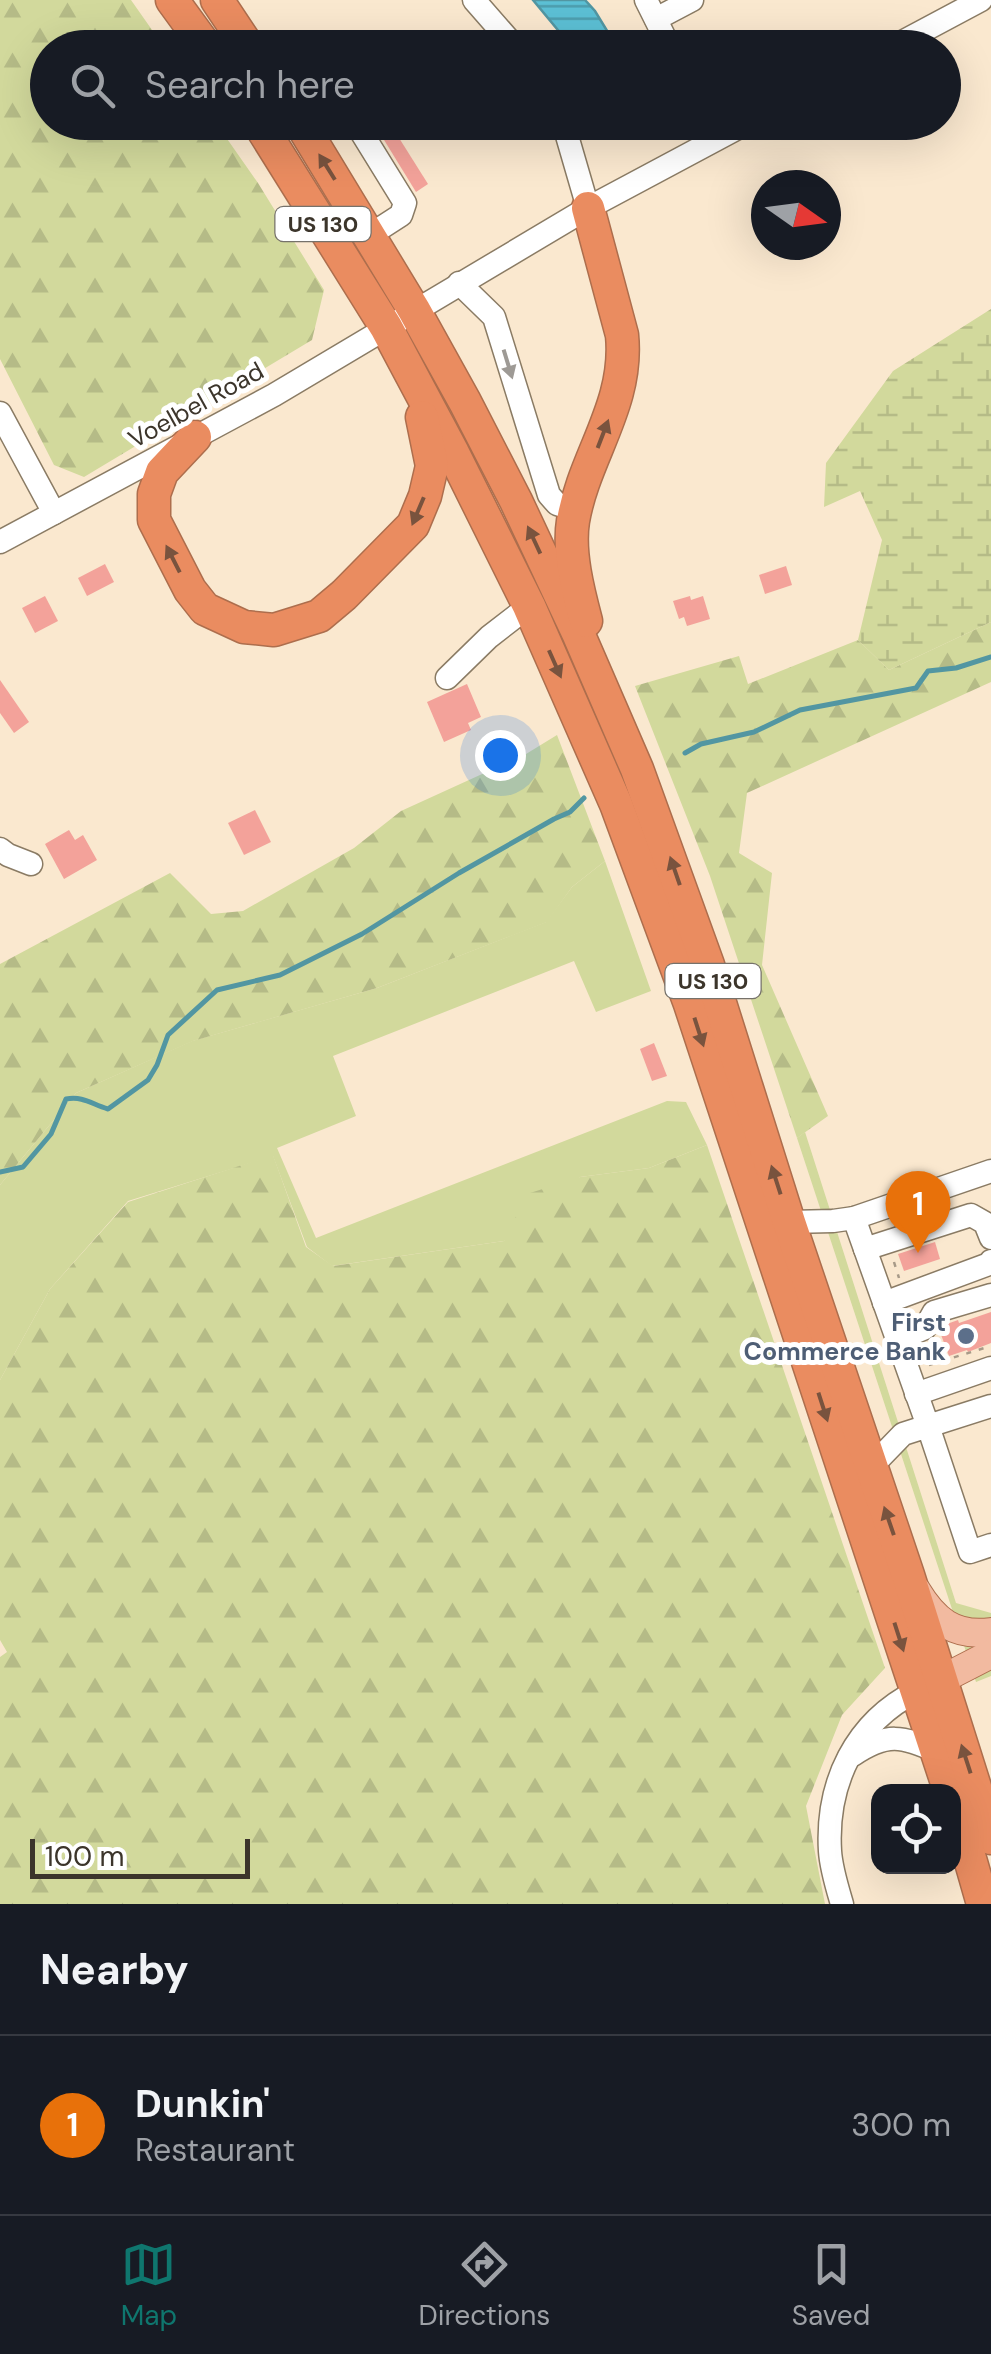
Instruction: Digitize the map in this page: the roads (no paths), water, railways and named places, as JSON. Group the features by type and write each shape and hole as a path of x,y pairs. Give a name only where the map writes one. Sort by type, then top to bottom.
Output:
{"highway":[{"path":"172,0 194,30"},
{"path":"220,1 238,30"},
{"name":"US 130","path":"269,140 386,327 454,453 529,606 609,788 662,925 929,1686 991,1838"},
{"name":"US 130","path":"311,140 414,310 516,501 643,785 702,948 908,1575 938,1752 948,1784"},
{"path":"588,208 622,335 624,356 620,389 576,510 572,533 583,610 606,698"},
{"path":"195,437 162,472 154,494 154,520 190,590 205,609 244,626 274,630 319,616 414,525 432,466 415,383"},
{"path":"961,1827 983,1904"}],"main road":[{"path":"908,1575 932,1613 946,1624 974,1634 991,1632"},
{"path":"929,1686 991,1654"}],"street":[{"path":"474,0 500,30"},
{"path":"651,10 692,0"},
{"path":"925,30 981,0"},
{"path":"366,140 405,203 401,215 370,236"},
{"path":"568,140 588,208"},
{"name":"Voelbel Road","path":"0,542 274,395 699,140"},
{"path":"459,283 494,318 549,495 557,504 576,510"},
{"path":"0,413 54,513"},
{"path":"447,678 529,606"},
{"path":"0,848 8,856 31,864"},
{"path":"790,1222 854,1218 991,1171"},
{"path":"865,1249 971,1215 985,1222 991,1238"},
{"path":"854,1218 865,1249 893,1296 898,1339 970,1552 991,1545"},
{"path":"893,1296 991,1260"},
{"path":"898,1339 924,1328 934,1312 991,1296"},
{"path":"916,1394 991,1368"},
{"path":"871,1467 904,1434 991,1406"},
{"path":"856,1422 904,1434"},
{"path":"842,1904 830,1838 836,1790 846,1759 859,1737 879,1717 898,1701 929,1686"},
{"path":"846,1759 872,1742 891,1738 910,1740 938,1752"}],"water":[{"path":"533,0 585,0 607,30 558,30"}],"waterway":[{"path":"685,753 701,744 754,732 800,710 916,688 928,671 956,668 991,657"},
{"path":"0,1172 23,1167 51,1134 66,1099 108,1109 148,1080 168,1035 217,990 280,975 362,934 459,873 570,812 584,798"}],"place":[{"name":"Dunkin'","path":"918,1253"},
{"name":"First Commerce Bank","path":"966,1336"}]}
